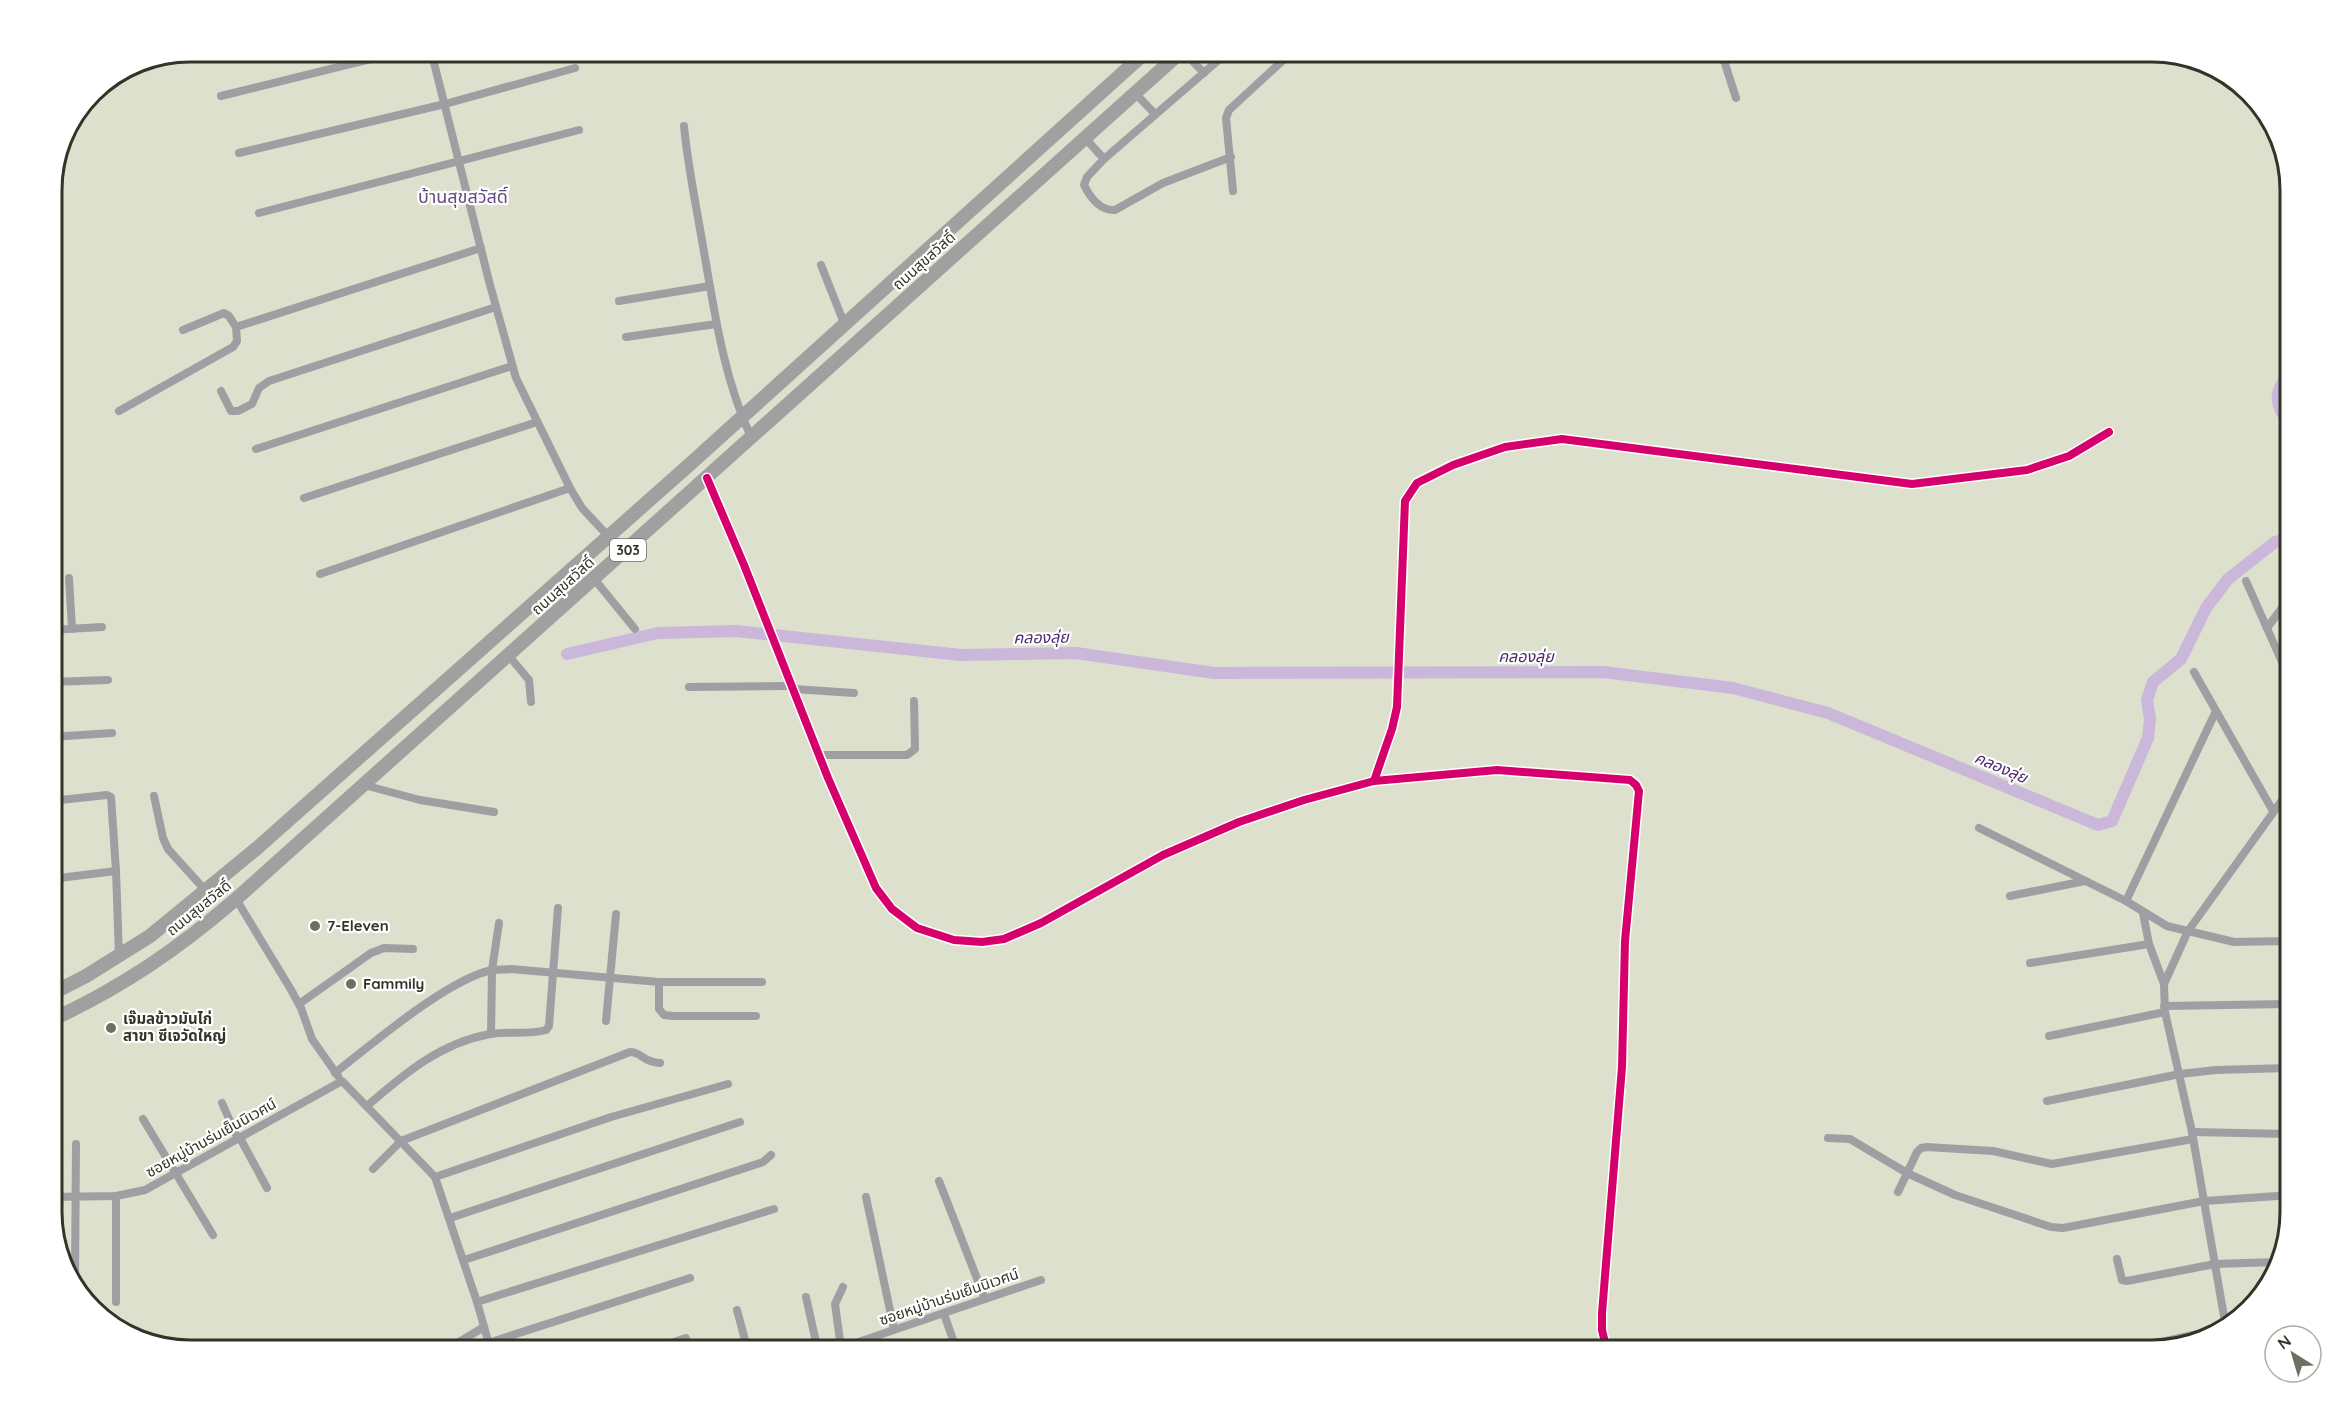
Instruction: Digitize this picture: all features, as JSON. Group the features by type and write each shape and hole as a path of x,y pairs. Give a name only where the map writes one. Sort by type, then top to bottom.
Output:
{"main road":[{"name":"ถนนสุขสวัสดิ์","path":"62,988 119,957 150,936 275,832 742,417 1135,62"},
{"name":"ถนนสุขสวัสดิ์","path":"62,1014 131,979 170,953 236,899 595,580 1170,62"}],"street":[{"path":"221,96 358,62"},
{"path":"434,62 512,366 570,488 582,508 608,536"},
{"path":"1193,62 1204,73"},
{"path":"1216,62 1104,159 1087,177 1084,184 1096,202 1108,211 1115,210 1163,183 1231,157"},
{"path":"1233,191 1226,118 1229,110 1281,62"},
{"path":"1725,62 1736,98"},
{"path":"239,153 445,104 575,68"},
{"path":"1135,93 1155,114"},
{"path":"684,126 685,145 716,324 742,417 751,437"},
{"path":"259,213 579,130"},
{"path":"1085,138 1104,159"},
{"path":"236,327 481,248"},
{"path":"821,265 844,323"},
{"path":"619,301 710,286"},
{"path":"221,391 231,411 238,411 252,404 259,388 269,381 496,307"},
{"path":"118,411 233,347 237,341 236,327 230,316 224,313 183,330"},
{"path":"626,338 716,324"},
{"path":"256,449 512,366"},
{"path":"304,498 537,422"},
{"path":"1374,781 1392,729 1396,707 1405,501 1417,483 1453,465 1505,447 1562,439 1912,484 2027,470 2069,456 2109,432"},
{"path":"707,478 861,858 876,888 892,909 917,927 954,940 982,942 1004,939 1041,922 1163,855 1239,822 1304,800 1374,781 1497,770 1630,780 1636,785 1639,791 1625,940 1621,1076 1602,1313 1604,1340"},
{"path":"320,574 570,488"},
{"path":"69,578 72,629"},
{"path":"595,580 634,629"},
{"path":"2246,581 2279,656"},
{"path":"2267,628 2279,611"},
{"path":"62,629 102,627"},
{"path":"509,656 529,680 531,702"},
{"path":"2194,672 2273,812"},
{"path":"62,682 108,680"},
{"path":"689,687 793,688 854,693"},
{"path":"820,755 908,755 915,749 914,700"},
{"path":"2126,901 2216,711"},
{"path":"62,736 112,733"},
{"path":"364,785 420,800 494,812"},
{"path":"62,800 107,795 111,797 119,957"},
{"path":"154,796 163,838 168,849 206,890"},
{"path":"2164,984 2188,931 2280,803"},
{"path":"1979,828 2126,901 2163,924 2240,943 2280,941"},
{"path":"62,877 116,870"},
{"path":"2010,896 2085,881"},
{"path":"236,899 299,1004 312,1039 335,1072 435,1177 464,1260 487,1340"},
{"path":"367,1106 420,1062 444,1049 491,1034 546,1030 549,1026 558,908"},
{"path":"2143,913 2149,944 2164,984 2165,1009 2193,1136 2224,1317"},
{"path":"606,1021 616,914"},
{"path":"491,1034 492,970 499,923"},
{"path":"2030,963 2149,944"},
{"path":"299,1004 371,953 384,948 413,949"},
{"path":"335,1072 389,1031 455,986 492,970 659,982 762,982"},
{"path":"659,982 659,1010 664,1015 756,1016"},
{"path":"2049,1036 2165,1009 2280,1004"},
{"path":"373,1169 401,1141 630,1052 635,1052 650,1063 660,1063"},
{"path":"2047,1101 2180,1074 2216,1070 2280,1068"},
{"name":"ซอยหมู่บ้านร่มเย็นนิเวศน์","path":"62,1197 116,1196 145,1190 342,1081"},
{"path":"435,1177 611,1117 728,1084"},
{"path":"222,1103 267,1188"},
{"path":"142,1119 213,1235"},
{"path":"450,1218 740,1122"},
{"path":"1898,1192 1917,1152 1927,1147 1993,1151 2052,1164 2193,1136 2280,1134"},
{"path":"1828,1138 1850,1139 1907,1173 1955,1195 2050,1227 2063,1228 2204,1201 2280,1196"},
{"path":"75,1270 76,1144"},
{"path":"464,1260 764,1162 771,1155"},
{"path":"939,1181 985,1299"},
{"path":"116,1196 116,1302"},
{"path":"866,1197 894,1329"},
{"path":"477,1302 774,1209"},
{"path":"2117,1259 2122,1280 2127,1281 2215,1264 2270,1262"},
{"path":"509,1340 690,1278"},
{"name":"ซอยหมู่บ้านร่มเย็นนิเวศน์","path":"866,1340 1041,1280"},
{"path":"841,1340 835,1304 843,1287"},
{"path":"806,1297 816,1340"},
{"path":"737,1310 745,1340"},
{"path":"944,1314 953,1340"},
{"path":"462,1340 484,1327"},
{"path":"680,1340 686,1338"}],"waterway":[{"name":"คลองลุ่ย","path":"2279,390 2279,406"},
{"name":"คลองลุ่ย","path":"567,654 658,633 736,631 961,655 1076,653 1214,673 1603,672 1733,688 1828,713 2098,825 2112,821 2148,738 2150,719 2147,700 2153,682 2181,659 2206,608 2228,579 2279,541"}],"cycle path":[{"path":"1374,781 1397,707 1405,501 1417,483 1453,465 1505,447 1562,439 1912,484 2027,470 2069,456 2109,432"},
{"path":"707,478 828,778 876,888 892,909 917,928 954,940 982,942 1004,939 1041,923 1163,855 1239,822 1304,800 1374,781 1497,770 1630,780 1636,785 1639,791 1625,941 1622,1067 1602,1313 1604,1340"}],"place":[{"name":"7-Eleven","path":"315,926"},
{"name":"Fammily","path":"351,984"},
{"name":"เจ๊มลข้าวมันไก่ สาขา ซีเจวัดใหญ่","path":"111,1028"}],"district":[{"name":"บ้านสุขสวัสดิ์","path":"463,197"}]}
